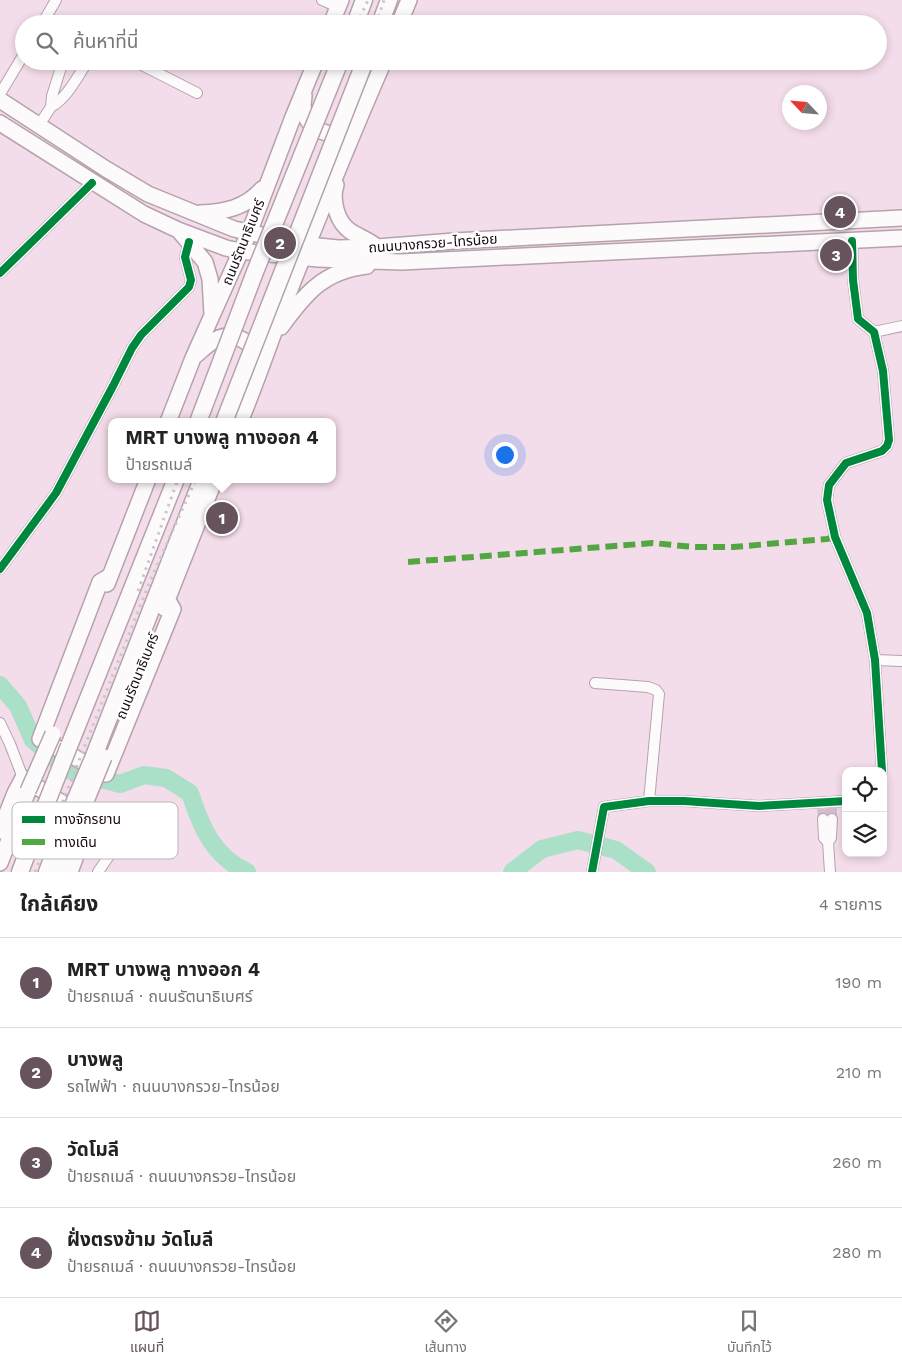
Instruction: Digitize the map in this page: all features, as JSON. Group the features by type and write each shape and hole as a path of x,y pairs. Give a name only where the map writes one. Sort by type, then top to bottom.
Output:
{"main road":[{"path":"358,15 364,0"},
{"path":"383,15 389,0"},
{"path":"403,15 409,0"},
{"name":"ถนนรัตนาธิเบศร์","path":"170,418 193,358 249,232 312,70"},
{"name":"ถนนรัตนาธิเบศร์","path":"200,418 255,272 336,70"},
{"path":"226,418 361,70"},
{"path":"242,418 258,378 268,346 380,70"},
{"path":"307,83 303,110 313,126 322,132 330,134 343,132 351,127 363,111"},
{"name":"ถนนบางกรวย-ไทรน้อย","path":"0,100 148,194 234,229 249,232 306,252 338,248 902,218"},
{"path":"0,124 144,214 195,240 210,278 212,315"},
{"path":"347,148 335,189 335,207 342,222 350,231 377,247"},
{"path":"195,240 202,216 237,208 248,202 268,182"},
{"path":"851,220 852,241"},
{"name":"ถนนบางกรวย-ไทรน้อย","path":"195,240 240,251 306,252 400,262 902,238"},
{"path":"268,346 302,298 319,283 336,274 355,268 400,262"},
{"path":"193,358 207,345 219,338 230,336 244,340 258,354 261,365 258,378"},
{"path":"20,802 26,785 53,734 110,576 146,483"},
{"path":"47,802 174,483"},
{"name":"ถนนรัตนาธิเบศร์","path":"80,802 200,483"},
{"name":"ถนนรัตนาธิเบศร์","path":"99,756 117,728 213,483"},
{"path":"110,576 100,582 40,739 106,774 174,608 167,599"},
{"path":"0,831 15,793 26,785"},
{"path":"26,785 57,802"},
{"path":"0,863 12,827"},
{"path":"20,872 25,859"},
{"name":"ถนนรัตนาธิเบศร์","path":"47,872 54,859"},
{"name":"ถนนรัตนาธิเบศร์","path":"57,872 61,859"},
{"path":"70,872 75,859"}],"street":[{"path":"47,15 56,0"},
{"path":"322,0 339,4"},
{"path":"0,94 15,69"},
{"path":"51,107 52,96 60,70"},
{"path":"39,125 51,107 65,96 82,70"},
{"path":"152,70 197,93"},
{"path":"0,273 92,182"},
{"path":"0,568 56,493 132,348 141,335 189,287 191,280 185,258 195,240"},
{"path":"852,241 853,280 858,320 874,332 883,371 889,442 882,451 846,463 828,485 827,500 835,537 867,613 875,660 882,767"},
{"path":"874,332 902,326"},
{"path":"875,660 902,661"},
{"path":"595,683 648,688 656,690 659,694 649,801"},
{"path":"0,723 26,785"},
{"path":"592,872 596,841 604,816 604,808 649,801 684,801 828,810 842,803"},
{"path":"828,810 831,838 828,842 830,872"},
{"path":"98,872 107,859"}],"waterway":[{"path":"0,685 18,706 33,740 68,770 120,784 144,775 166,778 190,793 204,829 217,849 225,858 247,872"},
{"path":"512,872 542,849 578,840 616,850 647,872"}],"tunnel":[{"path":"832,808 832,819"},
{"path":"822,809 823,819"}],"railway":[{"path":"361,15 368,0"},
{"path":"379,15 384,0"},
{"path":"201,418 338,70"},
{"path":"222,418 359,70"},
{"path":"138,591 177,483"},
{"path":"63,802 150,581 194,483"},
{"path":"35,872 40,859"}],"marked path":[{"path":"408,562 653,543 693,547 733,547 835,537"}],"cycle path":[{"path":"0,273 92,183"},
{"path":"852,241 853,280 858,319 874,332 883,371 889,440 887,446 882,451 846,463 829,485 827,500 835,537 867,613 875,660 882,767"},
{"path":"0,569 56,493 132,348 141,335 189,287 191,280 185,257 189,242"},
{"path":"592,872 604,807 649,801 684,801 759,806 842,801"}],"place":[{"name":"ฝั่งตรงข้าม วัดโมลี","path":"840,212"},
{"name":"บางพลู","path":"280,243"},
{"name":"วัดโมลี","path":"836,255"},
{"name":"MRT บางพลู ทางออก 4","path":"222,518"}]}
